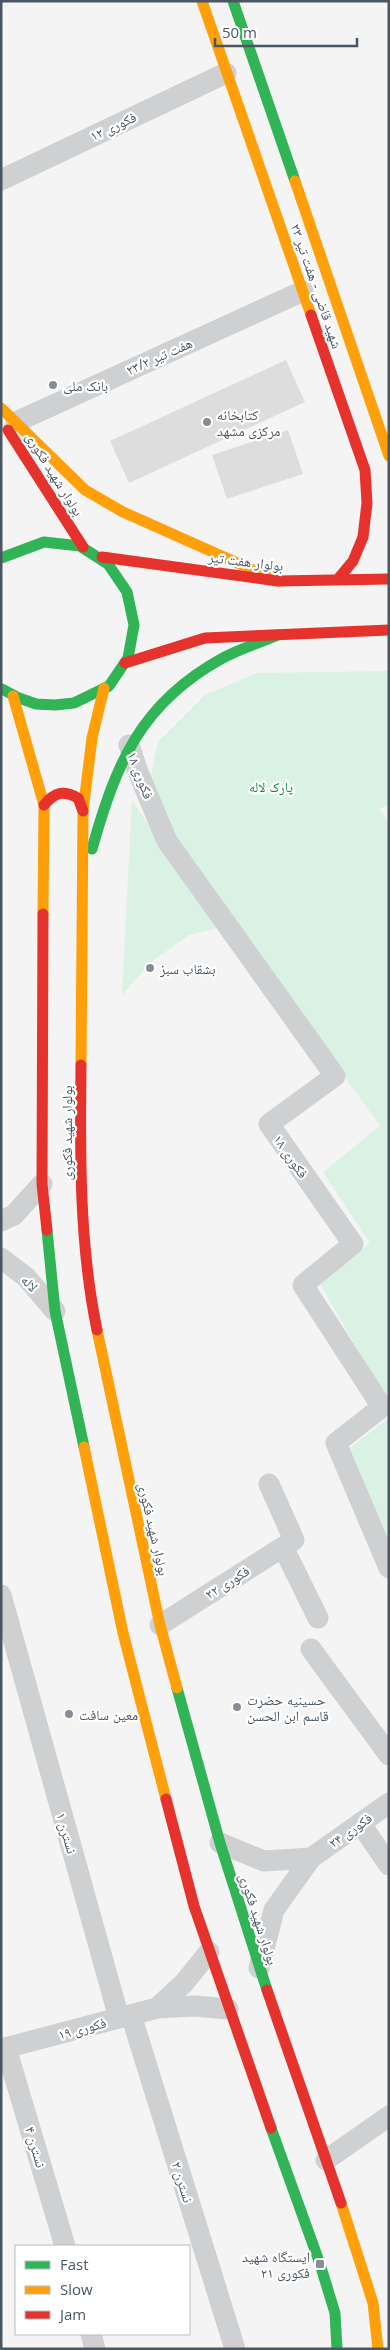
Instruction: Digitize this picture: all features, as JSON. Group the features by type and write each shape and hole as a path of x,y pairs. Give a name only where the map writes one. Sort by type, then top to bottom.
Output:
{"main road":[{"name":"شهید قاضی - هفت تیر ۲۳","path":"202,1 365,470 368,501 363,541 355,560 338,579"},
{"name":"شهید قاضی - هفت تیر ۲۳","path":"232,1 389,456"},
{"name":"بولوار شهید فکوری","path":"6,416 83,546"},
{"path":"6,416 85,490 123,512 278,581"},
{"path":"368,501 379,506"},
{"path":"1,558 19,547 40,541 62,541 83,546 102,557 117,572 129,593 135,616 134,641 125,664 116,677 104,688 83,701 60,706 35,705 13,696 1,688"},
{"name":"بولوار هفت تیر","path":"102,557 278,581 389,579"},
{"path":"125,664 205,638 389,630"},
{"path":"82,882 105,804 129,745 153,712 184,684 222,659 278,635"},
{"name":"بولوار شهید فکوری","path":"104,688 92,738 83,810 80,1180 92,1306 130,1494 160,1625 220,1843 259,1968 326,2160 373,2303 378,2349"},
{"name":"بولوار شهید فکوری","path":"13,696 44,805 42,1184 55,1311 123,1633 194,1906 228,2009 320,2264 335,2313 337,2349"},
{"path":"44,805 52,794 66,791 78,798 83,810"}],"street":[{"name":"فکوری ۱۲","path":"1,180 226,73"},
{"name":"هفت تیر ۲۳/۲","path":"6,416 303,291"},
{"name":"فکوری ١٨","path":"129,745 138,772 167,841 335,1076 269,1124 353,1244 303,1286 382,1407 336,1443 389,1568"},
{"path":"1,1221 14,1215 42,1184"},
{"name":"لاله","path":"1,1258 26,1277 55,1311"},
{"path":"269,1484 289,1544 318,1618"},
{"name":"فکوری ۲۲","path":"160,1625 289,1544"},
{"name":"نسترن ۱","path":"1,1596 15,1649 125,2017"},
{"path":"311,1649 389,1755"},
{"name":"فکوری ۲۴","path":"311,1858 389,1802"},
{"path":"360,1823 389,1865"},
{"path":"220,1843 264,1862 311,1858"},
{"path":"259,1968 274,1910 311,1858"},
{"path":"157,2008 184,1983 209,1952"},
{"name":"فکوری ۱۹","path":"4,2048 157,2008 194,2006 228,2009"},
{"name":"نسترن ۲","path":"125,2017 235,2349"},
{"name":"نسترن ۴","path":"4,2048 65,2245"},
{"path":"326,2160 389,2116"},
{"path":"91,2335 95,2349"}],"green space":[{"name":"پارک لاله","path":"389,671 389,805 379,809 389,823 389,1404 320,1284 370,1243 323,1172 380,1126 172,837 149,785 158,742 205,695 257,673"},
{"path":"132,800 217,928 189,935 151,962 122,995"},
{"path":"389,1418 389,1546 345,1451"}],"building":[{"name":"کتابخانه مرکزی مشهد","path":"286,360 305,402 129,483 110,441"},
{"path":"288,430 303,474 227,499 212,455"}],"traffic: fast":[{"path":"233,1 295,181"},
{"path":"1,558 44,542 80,546 108,564 127,592 134,625 128,658 109,686 74,703 36,704 2,689"},
{"path":"92,849 101,818 122,763 135,739 151,716 170,696 193,677 221,659 278,635"},
{"path":"47,1230 55,1311 84,1447"},
{"path":"177,1688 220,1843 267,1990"},
{"path":"271,2128 320,2264 335,2313 337,2349"}],"traffic: slow":[{"path":"202,1 311,315"},
{"path":"295,181 389,456"},
{"path":"1,408 85,490 123,512 278,581"},
{"path":"81,1065 83,811 92,738 104,688"},
{"path":"13,696 44,805 43,914"},
{"path":"97,1330 160,1625 177,1688"},
{"path":"84,1447 123,1633 166,1799"},
{"path":"341,2203 373,2303 378,2349"}],"traffic: jam":[{"path":"311,315 365,470 367,503 363,537 353,561 338,579"},
{"path":"8,430 83,547"},
{"path":"102,557 278,581 389,579"},
{"path":"125,663 205,638 389,630"},
{"path":"44,805 52,797 64,793 78,798 83,811"},
{"path":"43,914 42,1184 47,1230"},
{"path":"81,1065 82,1198 87,1264 97,1330"},
{"path":"166,1799 194,1906 271,2128"},
{"path":"267,1990 341,2203"}],"place":[{"name":"بانک ملی","path":"53,385"},
{"name":"کتابخانه مرکزی مشهد","path":"207,422"},
{"name":"بشقاب سبز","path":"150,968"},
{"name":"حسینیه حضرت قاسم ابن الحسن","path":"237,1707"},
{"name":"معین سافت","path":"69,1714"},
{"name":"ایستگاه شهید فکوری ۲۱","path":"320,2264"}]}
